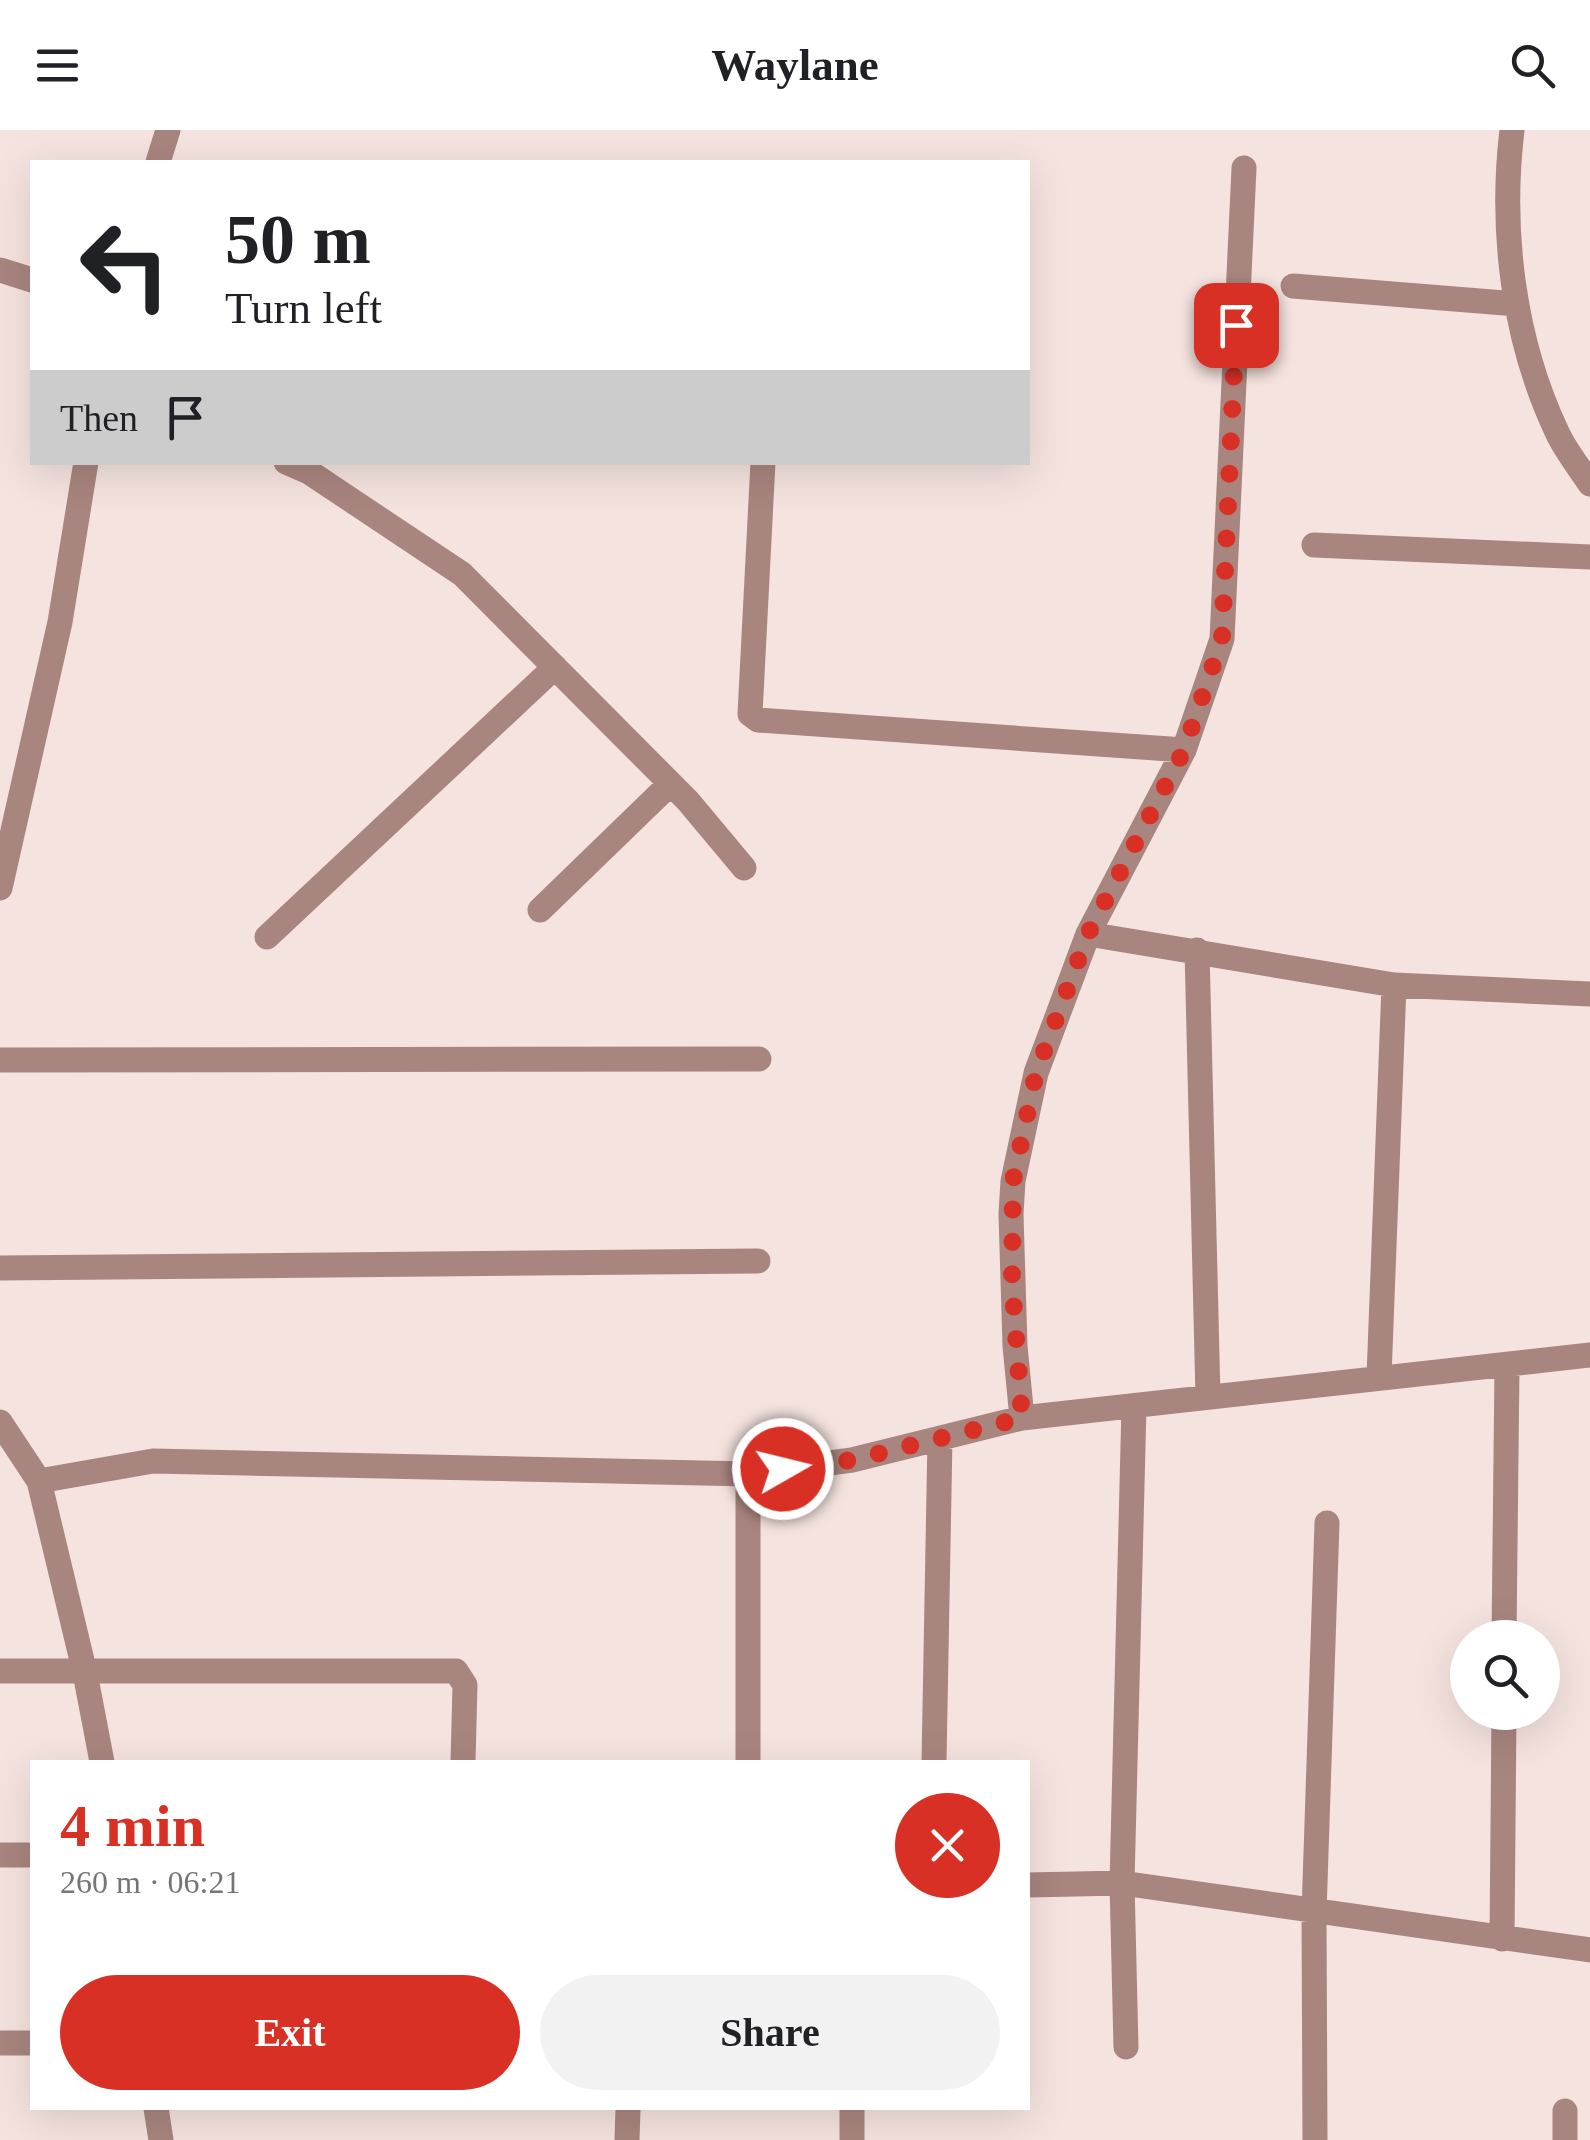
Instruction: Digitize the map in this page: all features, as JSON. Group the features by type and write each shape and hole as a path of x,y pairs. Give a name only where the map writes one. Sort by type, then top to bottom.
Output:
{"street":[{"path":"159,160 168,130"},
{"path":"1512,130 1508,238 1517,304 1533,368 1558,433 1590,484"},
{"path":"1022,1418 1012,1281 1013,1181 1036,1073 1088,934 1184,750 1222,639 1244,168"},
{"path":"0,270 30,279"},
{"path":"1293,286 1517,304"},
{"path":"0,888 60,622 86,465"},
{"path":"293,465 462,574 670,784 744,868"},
{"path":"763,465 750,714 758,720 1184,750"},
{"path":"1314,546 1590,557"},
{"path":"267,938 554,667"},
{"path":"540,910 670,784"},
{"path":"1088,934 1394,985 1590,994"},
{"path":"1197,950 1208,1397"},
{"path":"1379,1377 1394,985"},
{"path":"0,1060 760,1059"},
{"path":"0,1268 758,1261"},
{"path":"38,1482 153,1461 748,1474 852,1460 1022,1418 1590,1355"},
{"path":"1504,1620 1507,1366"},
{"path":"1126,2047 1122,1883 1134,1406"},
{"path":"0,1422 38,1482 102,1760"},
{"path":"934,1760 940,1438"},
{"path":"748,1474 748,1760"},
{"path":"1315,2140 1314,1912 1327,1524"},
{"path":"0,1671 456,1671 465,1684 463,1760"},
{"path":"1502,1939 1504,1730"},
{"path":"0,1855 30,1855"},
{"path":"1030,1885 1122,1883 1590,1950"},
{"path":"0,2044 30,2043"},
{"path":"156,2110 161,2140"},
{"path":"627,2140 628,2110"},
{"path":"852,2110 852,2140"},
{"path":"1565,2112 1565,2140"}],"route":[{"path":"783,1469 852,1460 1022,1418 1012,1281 1013,1181 1036,1073 1088,934 1184,750 1222,639 1236,325"}]}
